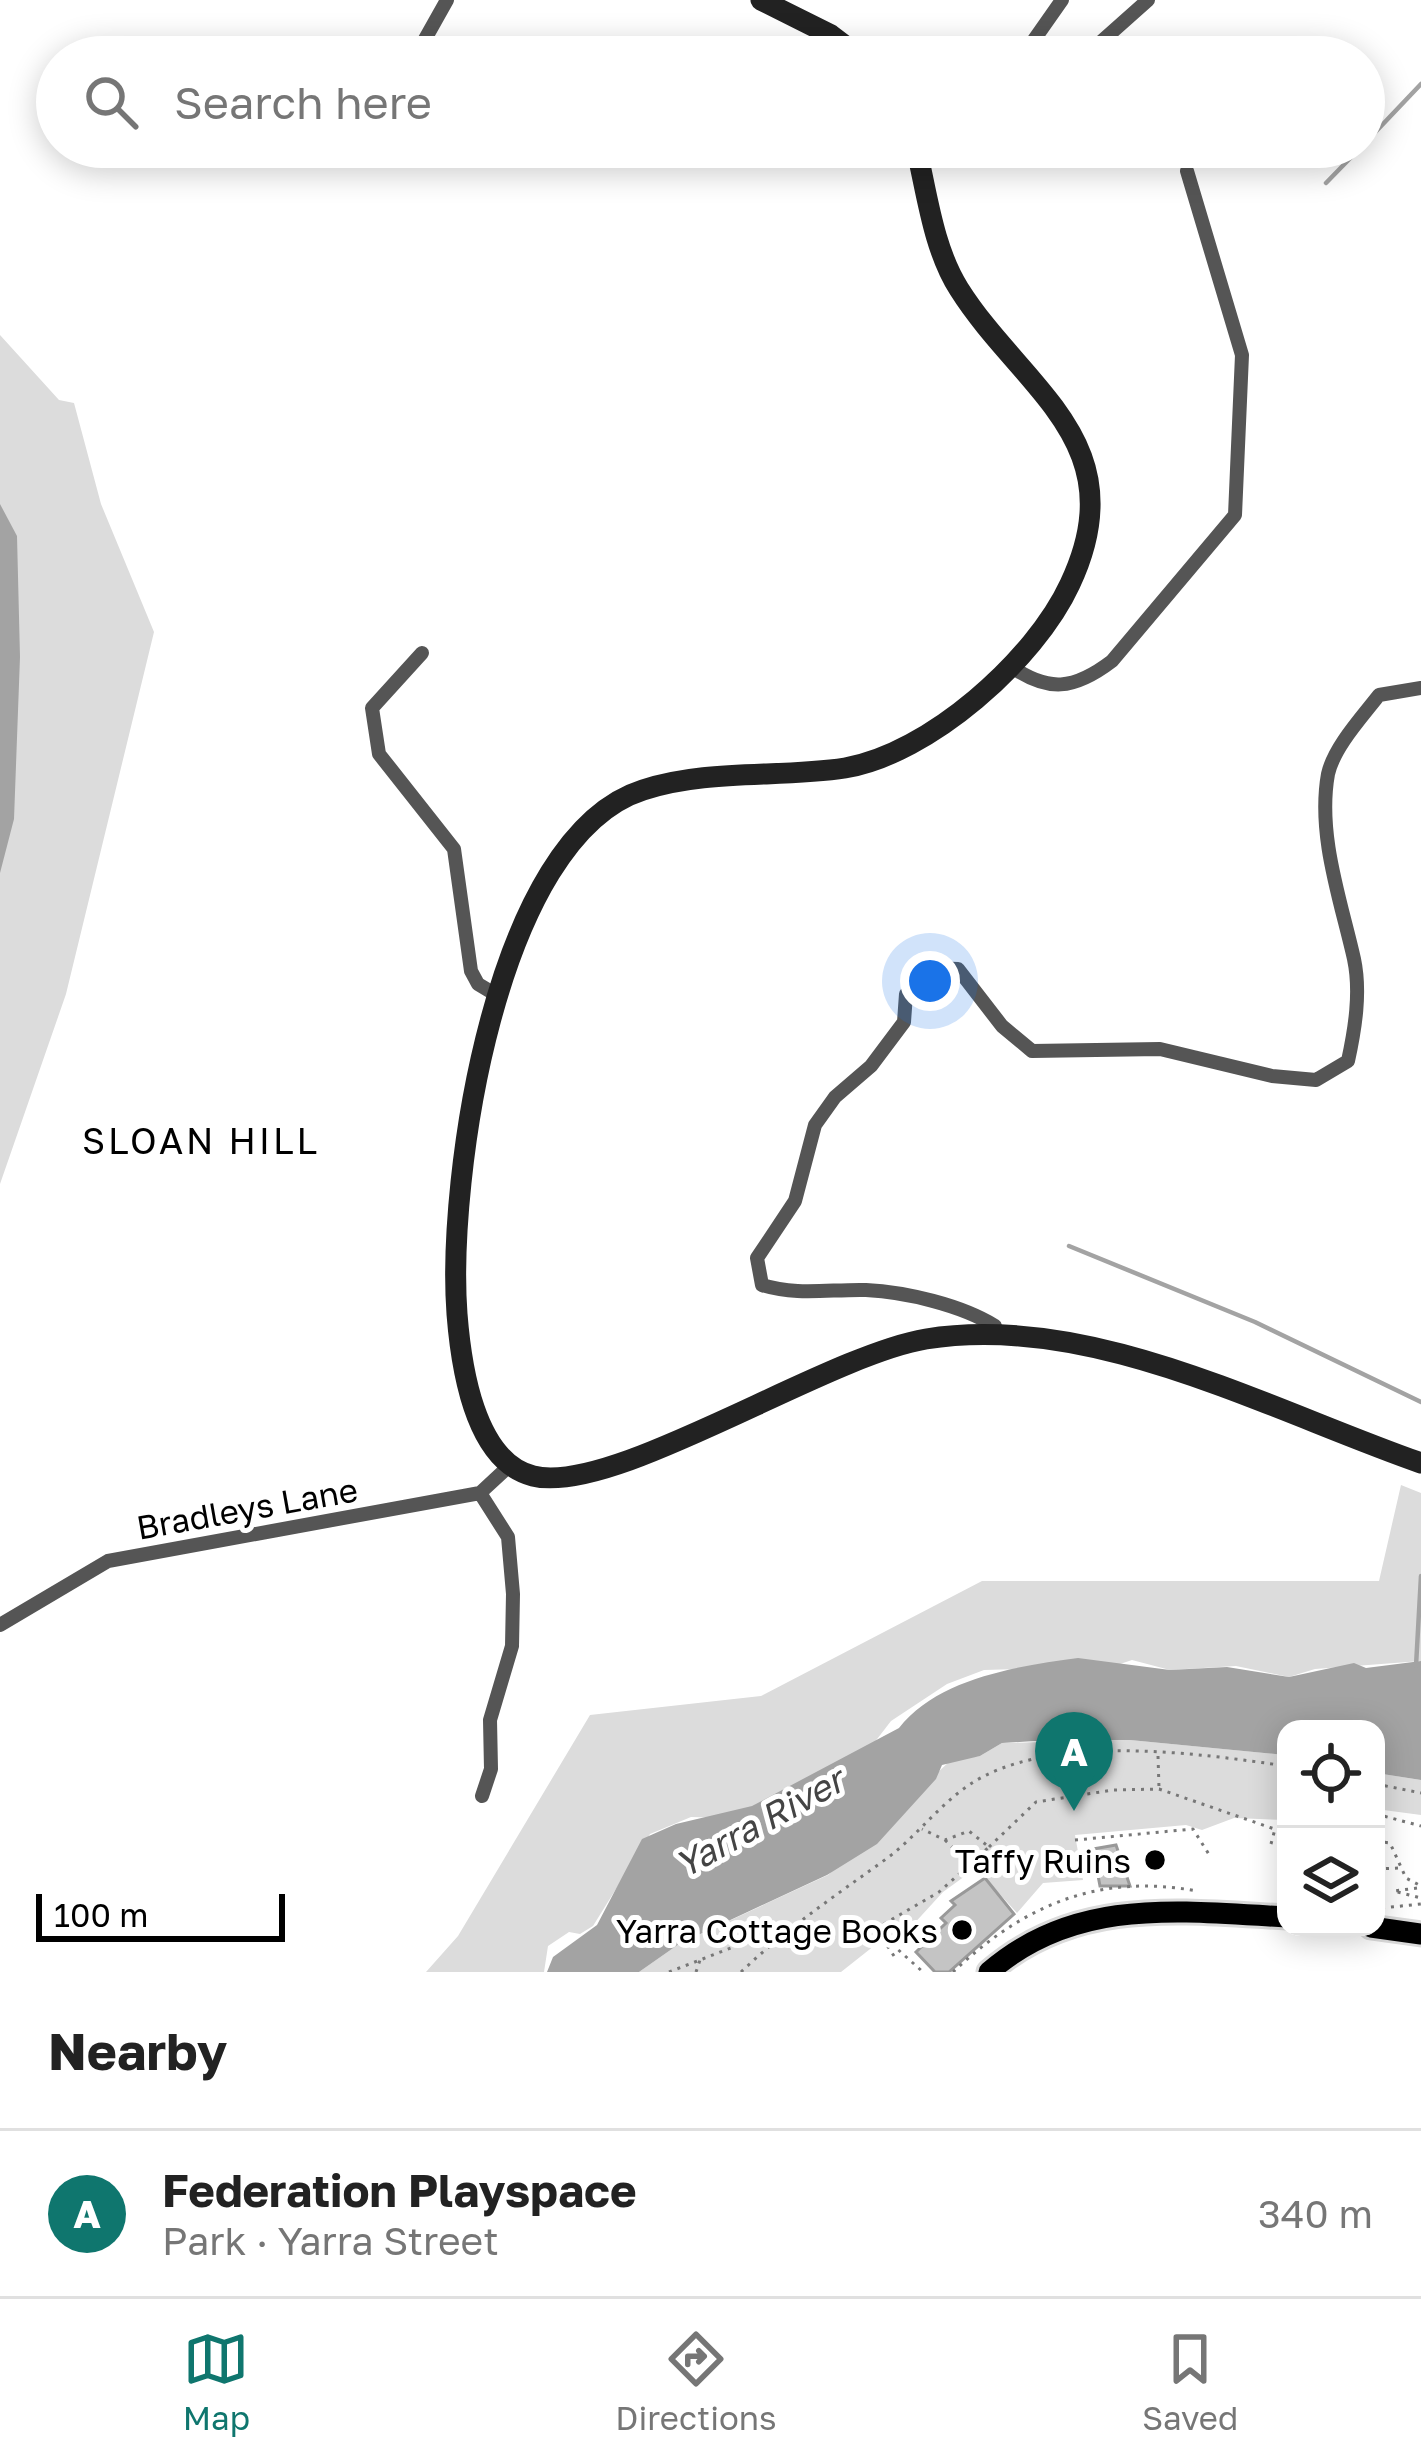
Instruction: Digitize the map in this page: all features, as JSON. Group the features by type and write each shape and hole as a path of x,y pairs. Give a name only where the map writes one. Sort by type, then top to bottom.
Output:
{"main road":[{"path":"761,0 832,36"},
{"path":"922,168 953,278 1009,352 1046,389 1076,441 1088,484 1087,533 1070,584 1009,665 956,718 853,767 662,786 608,805 569,840 537,891 498,995 458,1197 458,1316 475,1404 496,1455 509,1466 559,1480 590,1474 869,1354 926,1339 996,1333 1096,1347 1421,1463"},
{"path":"988,1972 1013,1951 1060,1926 1105,1914 1169,1911 1277,1917"},
{"path":"1385,1921 1421,1934"}],"street":[{"path":"428,36 448,0"},
{"path":"1037,36 1062,0"},
{"path":"1108,36 1148,0"},
{"path":"1009,665 1044,686 1066,687 1090,678 1112,661 1235,515 1242,355 1187,171"},
{"path":"422,652 372,708 374,734 379,754 454,849 471,971 478,984 498,995"},
{"path":"996,1333 995,1326 976,1314 873,1290 786,1293 762,1285 757,1258 795,1201 815,1125 904,1022 906,994 931,968 958,969 1002,1025 1032,1051 1160,1049 1272,1076 1316,1080 1348,1061 1356,1024 1355,962 1337,896 1328,771 1378,695 1421,688"},
{"path":"482,1796 491,1769 490,1720 512,1646 513,1594 508,1537 480,1493 509,1466"},
{"name":"Bradleys Lane","path":"0,1625 108,1561 480,1493"}],"path":[{"path":"1158,1754 1160,1789"},
{"path":"741,1972 790,1925 891,1856 973,1782 1002,1768 1046,1757 1158,1754 1277,1765"},
{"path":"1385,1786 1421,1792"},
{"path":"881,1936 890,1919 939,1892 1036,1802 1160,1789 1216,1813 1276,1828 1271,1844"},
{"path":"1385,1816 1421,1826"},
{"path":"919,1828 945,1840 969,1863"},
{"path":"1075,1840 1193,1829 1210,1856"},
{"path":"945,1840 969,1832 989,1847"},
{"path":"1385,1845 1396,1850 1399,1868 1420,1886 1416,1891 1394,1891 1421,1901"},
{"path":"1385,1869 1399,1868"},
{"path":"1385,1915 1421,1901"},
{"path":"670,1972 790,1925"},
{"path":"881,1936 894,1956"},
{"path":"881,1936 923,1972"},
{"path":"696,1972 701,1957"}],"shaded area":[{"path":"0,335 59,400 74,403 101,504 154,632 66,994 0,1184"},
{"path":"1401,1485 1421,1493 1421,1661 1315,1669 1289,1677 1236,1666 1170,1670 1132,1660 1114,1666 984,1670 947,1684 891,1721 864,1756 727,1818 691,1817 650,1834 593,1926 580,1934 569,1932 548,1946 544,1972 426,1972 458,1936 590,1715 761,1696 982,1581 1379,1581"},
{"path":"1130,1740 1277,1754 1277,1820 1234,1818 1202,1830 1186,1825 1075,1835 1083,1880 1043,1883 1017,1913 976,1868 943,1892 900,1939 884,1938 841,1972 639,1972 679,1944 828,1875 951,1760 980,1756 1002,1743"},
{"path":"1385,1774 1421,1780 1421,1815 1385,1810"}],"water":[{"path":"0,504 17,536 20,657 14,819 0,873"},
{"name":"Yarra River","path":"1078,1658 1170,1670 1227,1667 1289,1677 1354,1663 1366,1668 1421,1661 1421,1780 1385,1774 1385,1720 1277,1720 1277,1754 1130,1740 1002,1743 980,1756 942,1765 936,1779 877,1844 827,1875 679,1944 639,1972 547,1972 553,1957 597,1925 642,1839 676,1824 752,1806 899,1728 935,1697 981,1677"}],"building":[{"path":"1116,1845 1130,1886 1100,1886 1093,1849"},
{"path":"985,1878 1014,1914 949,1972 935,1972 916,1952 946,1923 941,1918 955,1905 951,1901"}],"waterway":[{"path":"1385,122 1421,84"},
{"path":"1326,183 1341,168"},
{"path":"1069,1246 1255,1322 1421,1402"},
{"path":"1416,1666 1421,1576"}],"place":[{"name":"Federation Playspace","path":"1074,1811"},
{"name":"Taffy Ruins","path":"1155,1860"},
{"name":"Yarra Cottage Books","path":"962,1930"}],"district":[{"name":"SLOAN HILL","path":"201,1140"}]}
